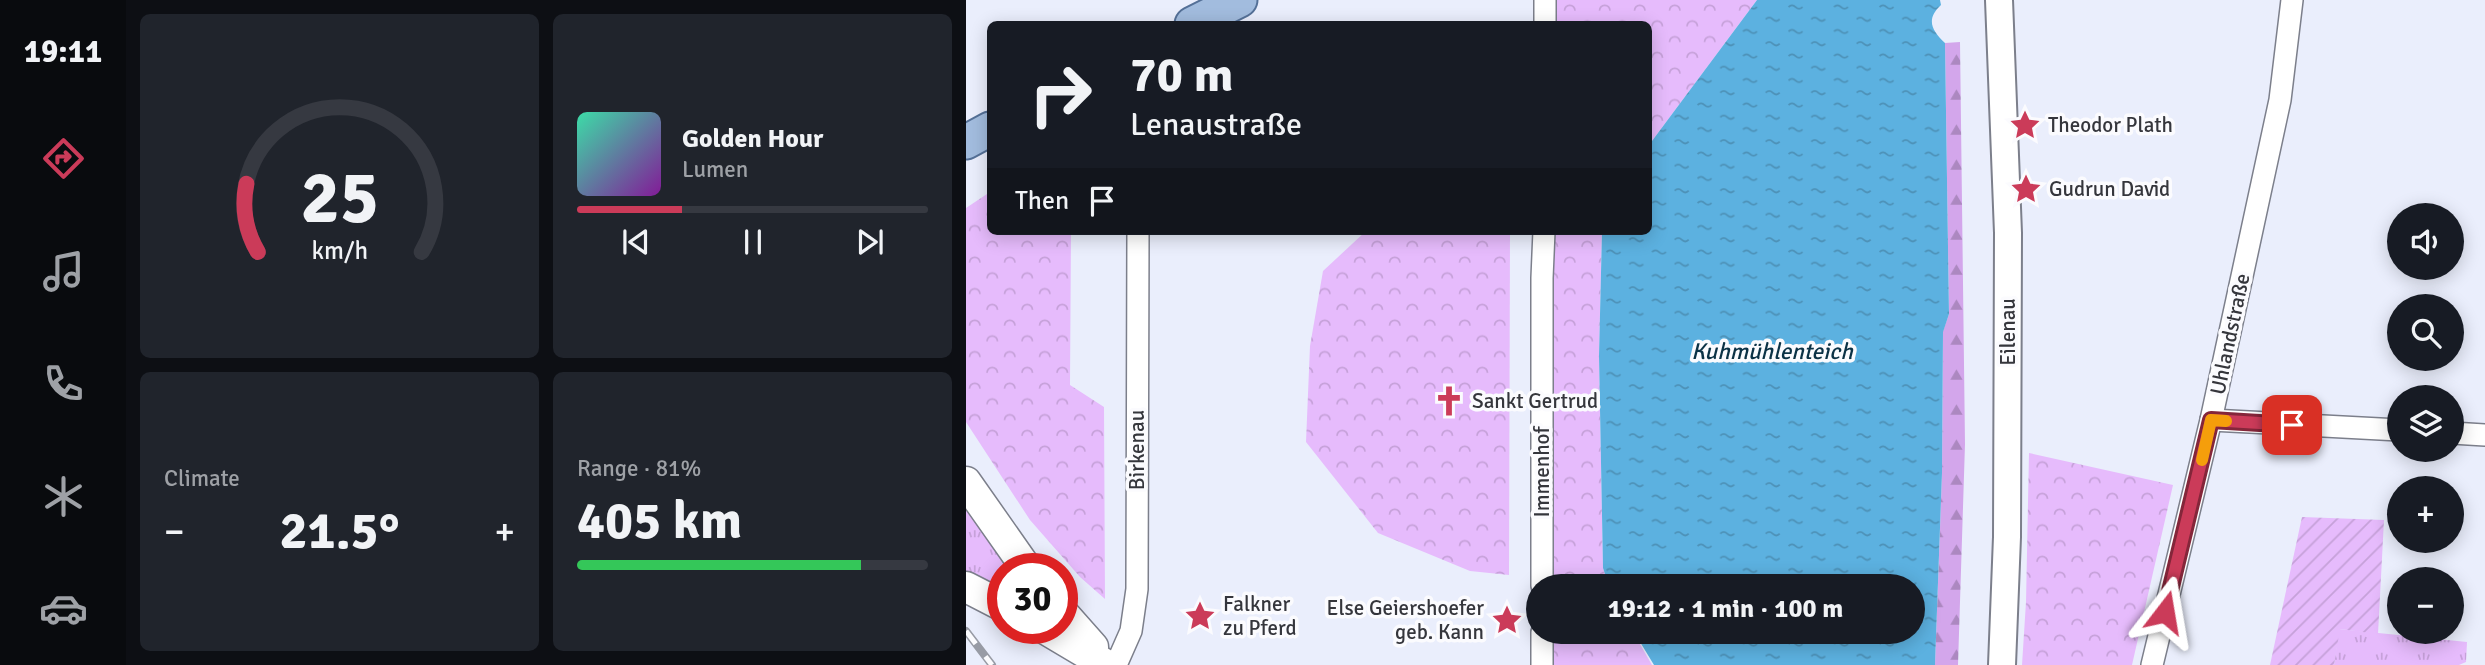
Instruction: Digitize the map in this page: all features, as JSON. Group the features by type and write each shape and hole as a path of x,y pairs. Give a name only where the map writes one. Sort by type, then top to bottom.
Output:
{"main road":[{"path":"1198,21 1240,0"},
{"path":"966,142 987,132"},
{"path":"966,482 1016,553"},
{"path":"966,587 987,598"},
{"path":"1078,630 1108,665"},
{"path":"1072,644 1108,665"}],"street":[{"path":"1545,0 1545,21"},
{"name":"Eilenau","path":"1999,0 2008,260 2007,524 2002,665"},
{"name":"Uhlandstraße","path":"2152,665 2211,420 2280,100 2292,0"},
{"name":"Birkenau","path":"1116,665 1131,631 1137,589 1138,235"},
{"name":"Immenhof","path":"1542,574 1544,235"},
{"path":"2211,420 2387,429"},
{"path":"2464,434 2485,435"},
{"path":"1542,644 1542,665"}],"green space":[{"path":"1556,0 1757,0 1652,141 1652,21 1556,21"},
{"path":"1960,42 1965,444 1958,665 1935,665 1942,473 1943,331 1949,314 1945,43"},
{"path":"987,194 987,235 1071,235 1070,385 1104,407 1105,599 1078,575 1078,553 1059,553 1030,520 966,422 966,208"},
{"path":"1362,235 1510,235 1509,575 1470,571 1378,533 1306,442 1310,346 1323,271"},
{"path":"1554,235 1602,235 1599,356 1605,574 1551,574"},
{"path":"2029,453 2173,485 2132,665 2022,665"},
{"path":"966,507 1000,553 987,553 987,581 966,571"},
{"path":"2302,517 2384,520 2378,634 2340,629 2334,665 2270,665"},
{"path":"2339,629 2387,634 2387,644 2467,642 2466,662 2459,665 2334,665"},
{"path":"1551,644 1640,644 1652,665 1550,665"}],"water":[{"name":"Kuhmühlenteich","path":"1757,0 1940,0 1941,5 1933,15 1932,24 1936,34 1945,43 1949,314 1943,332 1942,473 1935,665 1654,665 1641,644 1925,644 1925,574 1605,574 1599,356 1602,235 1652,235 1652,141"}],"railway":[{"path":"966,631 992,665"}],"slow traffic":[{"path":"2202,460 2211,420 2226,421"}],"place":[{"name":"Theodor Plath","path":"2025,125"},
{"name":"Gudrun David","path":"2026,189"},
{"name":"Sankt Gertrud","path":"1449,401"},
{"name":"Falkner zu Pferd","path":"1200,616"},
{"name":"Else Geiershoefer geb. Kann","path":"1507,620"}],"route":[{"path":"2165,612 2211,420 2292,425"}]}
